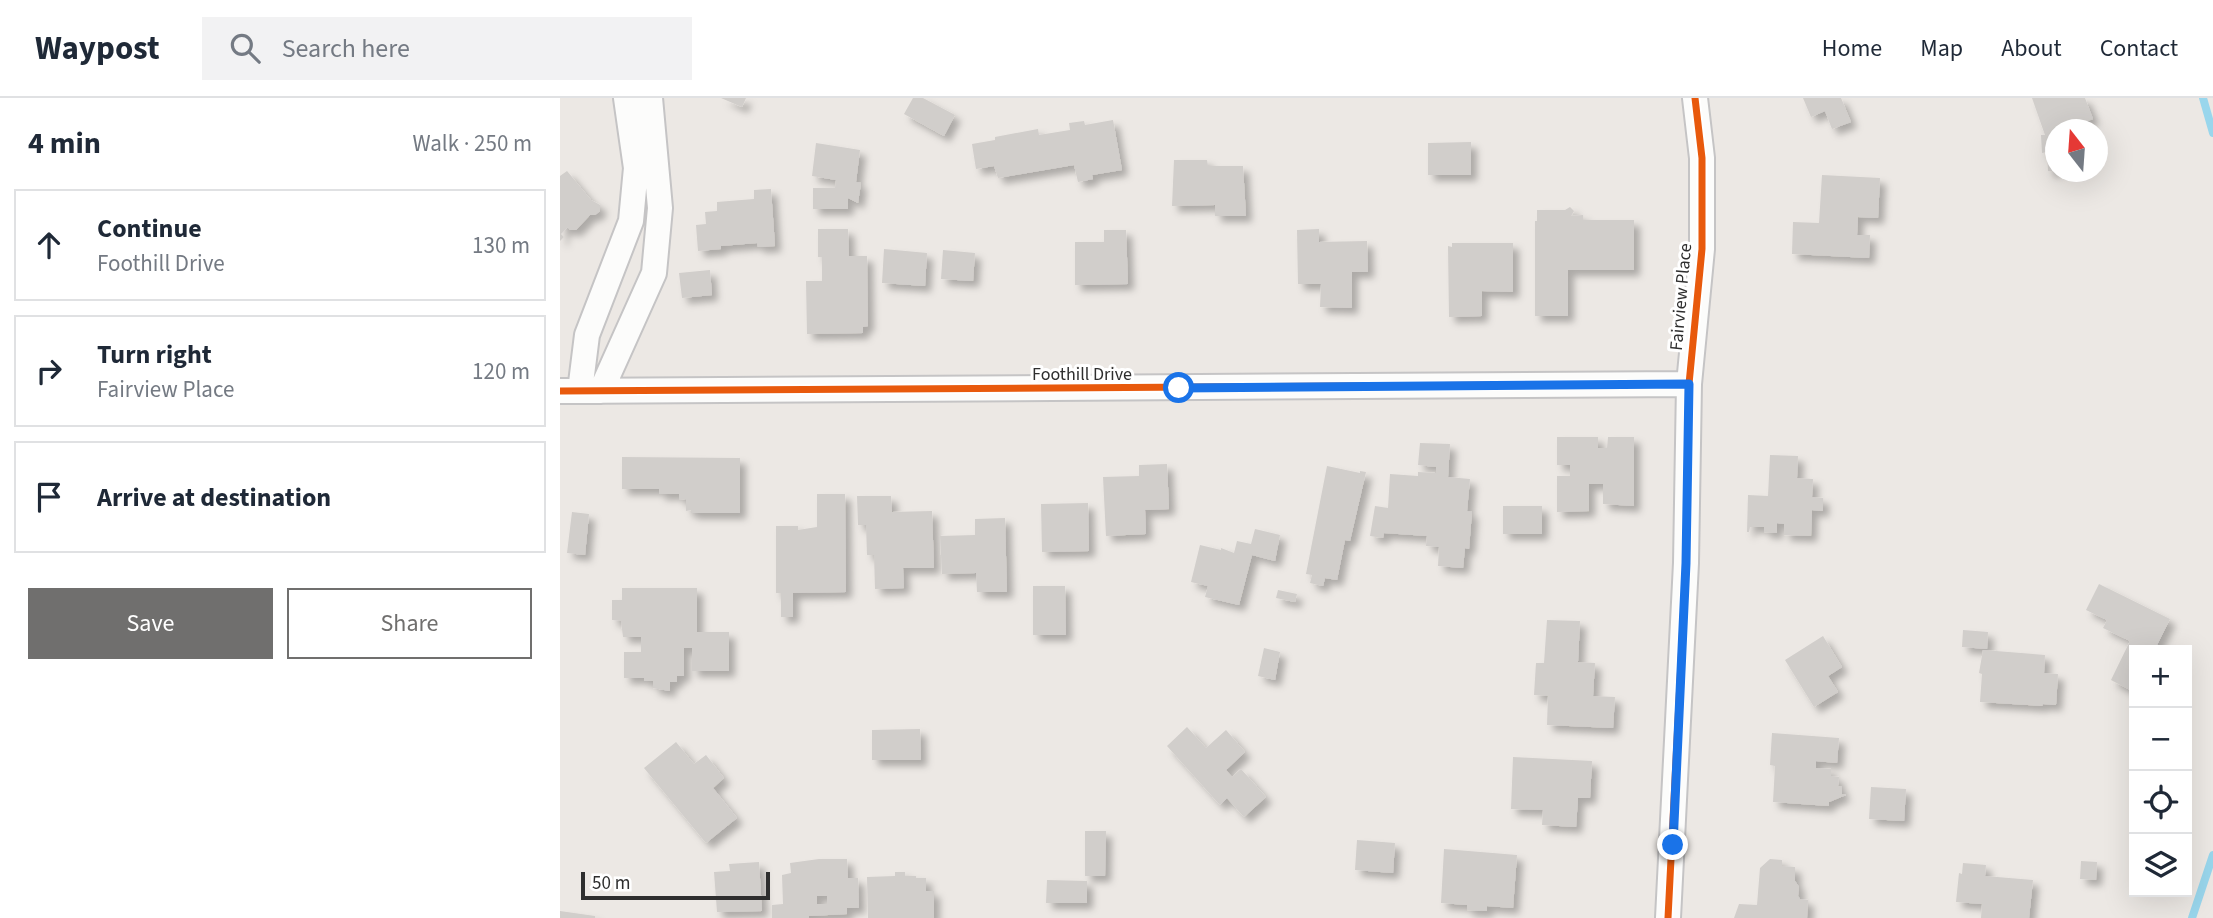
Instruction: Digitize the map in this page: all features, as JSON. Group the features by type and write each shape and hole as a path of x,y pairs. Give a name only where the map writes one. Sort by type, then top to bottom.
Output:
{"street":[{"path":"580,391 587,335 631,221 636,168 626,98"},
{"path":"580,391 654,273 660,208 650,98"},
{"name":"Fairview Place","path":"1668,918 1686,563 1689,384 1702,249 1702,158 1695,98"},
{"name":"Foothill Drive","path":"580,391 1689,384"}],"building":[{"path":"721,98 746,98 742,107"},
{"path":"913,98 923,98 955,115 944,136 904,114"},
{"path":"1803,98 1841,98 1851,122 1832,129 1825,111 1811,117"},
{"path":"2032,98 2085,98 2093,119 2045,119 2045,135"},
{"path":"1113,120 1122,170 1092,175 1093,179 1078,182 1074,165 998,178 994,166 976,169 972,144 1038,129 1039,135 1070,130 1069,123 1084,121 1085,125"},
{"path":"2041,135 2045,135 2045,152 2042,153"},
{"path":"1471,142 1471,175 1428,175 1428,143"},
{"path":"816,143 860,150 856,182 861,183 858,203 848,198 848,209 813,209 813,188 835,188 836,180 812,176"},
{"path":"1174,160 1207,160 1208,166 1243,166 1246,216 1215,216 1215,205 1172,206"},
{"path":"567,171 591,200 600,205 600,211 590,215 576,230 570,230 568,227 561,234 564,237 560,241 560,176"},
{"path":"1822,175 1880,178 1878,218 1858,217 1857,235 1870,235 1869,258 1792,254 1793,222 1819,223"},
{"path":"771,189 775,246 758,247 757,243 698,251 696,225 706,224 705,212 717,211 717,202 754,199 754,190"},
{"path":"1570,207 1574,211 1571,216 1583,215 1583,220 1634,220 1634,270 1568,270 1568,316 1535,316 1537,210 1565,210"},
{"path":"818,229 848,229 849,256 867,256 868,326 863,327 863,333 807,334 806,281 822,281 822,257 818,257"},
{"path":"1319,229 1319,242 1367,241 1368,272 1352,272 1352,308 1320,307 1321,284 1298,284 1297,230"},
{"path":"1104,230 1126,230 1128,284 1075,285 1075,242 1104,242"},
{"path":"1452,243 1513,243 1513,292 1482,291 1482,316 1449,317 1448,246 1452,247"},
{"path":"884,249 927,253 925,286 882,283"},
{"path":"943,250 975,253 973,281 941,279"},
{"path":"710,270 712,295 682,298 679,273"},
{"path":"1557,437 1598,437 1598,448 1607,448 1608,437 1634,437 1634,506 1603,504 1603,484 1589,484 1589,511 1557,512 1557,476 1570,476 1570,465 1557,465"},
{"path":"1420,443 1450,444 1448,477 1470,479 1467,511 1472,512 1469,549 1465,548 1463,568 1438,566 1439,547 1426,546 1427,536 1384,533 1383,538 1370,536 1375,506 1388,508 1390,474 1418,476 1418,472 1436,473 1436,467 1418,465"},
{"path":"1770,455 1798,456 1797,478 1813,479 1812,497 1823,498 1823,511 1812,510 1811,536 1784,535 1784,524 1777,523 1777,533 1764,532 1764,527 1750,527 1747,532 1748,495 1768,496"},
{"path":"622,457 740,458 740,513 691,513 691,510 686,511 686,499 679,500 679,494 659,494 659,489 622,489"},
{"path":"1167,464 1169,509 1145,510 1146,534 1106,536 1103,477 1139,476 1139,465"},
{"path":"1327,466 1366,472 1350,541 1345,540 1337,580 1325,578 1323,586 1310,583 1312,575 1306,574"},
{"path":"817,494 845,494 846,592 793,593 793,617 781,617 781,593 776,593 776,526 798,526 798,530 817,527"},
{"path":"857,496 891,496 892,512 932,511 934,568 903,568 904,588 875,589 874,555 867,555 866,525 858,525"},
{"path":"1088,503 1089,551 1042,552 1041,504"},
{"path":"1503,506 1542,506 1542,534 1503,534"},
{"path":"572,512 589,514 585,555 567,553"},
{"path":"1005,518 1007,592 977,592 976,573 942,574 940,536 975,535 975,519"},
{"path":"1255,529 1280,535 1275,561 1252,555 1239,605 1205,597 1208,586 1191,582 1200,545 1234,553 1237,541 1251,544"},
{"path":"2099,584 2170,619 2157,645 2129,645 2129,689 2111,680 2130,641 2103,628 2107,620 2086,610"},
{"path":"1033,586 1065,586 1066,635 1033,635"},
{"path":"622,588 697,588 697,632 729,632 729,671 692,671 692,648 684,648 684,676 677,676 677,682 670,682 670,691 653,688 653,681 644,681 644,678 624,678 624,652 641,652 641,637 623,637 621,621 612,620 612,600 622,600"},
{"path":"1278,590 1297,594 1295,602 1276,598"},
{"path":"1547,620 1580,621 1578,662 1595,663 1593,696 1615,697 1613,728 1547,725 1548,696 1534,695 1536,663 1544,663"},
{"path":"1963,630 1988,632 1987,649 1962,647"},
{"path":"1823,636 1842,667 1828,676 1838,692 1814,707 1785,660"},
{"path":"1264,648 1280,652 1275,680 1258,676"},
{"path":"1983,650 2045,655 2044,673 2058,674 2056,705 1980,702 1982,674 1979,673"},
{"path":"1187,727 1206,748 1226,730 1245,752 1226,770 1232,777 1241,769 1266,797 1244,817 1227,798 1220,805 1167,746"},
{"path":"920,729 921,760 872,760 872,730"},
{"path":"1772,733 1839,738 1837,763 1816,761 1816,768 1831,769 1831,776 1839,777 1838,786 1842,786 1842,794 1846,795 1829,802 1829,806 1773,802 1775,766 1770,765"},
{"path":"676,742 694,764 706,755 724,778 713,788 737,818 706,843 644,768"},
{"path":"1513,757 1592,761 1590,798 1578,798 1576,827 1542,825 1543,810 1511,809"},
{"path":"1871,787 1906,789 1904,821 1869,819"},
{"path":"1085,831 1106,831 1105,876 1085,876"},
{"path":"1357,840 1395,843 1393,873 1355,870"},
{"path":"1444,849 1517,855 1513,908 1487,906 1487,911 1467,910 1467,905 1441,903"},
{"path":"847,859 848,878 858,878 859,908 847,908 847,914 772,918 772,905 783,904 782,875 791,873 790,863","holes":["817,896 827,896 827,904 817,904"]},
{"path":"1770,859 1782,860 1782,866 1795,867 1798,896 1808,900 1807,918 1734,918 1739,904 1757,905 1760,868"},
{"path":"2081,861 2097,862 2096,880 2080,879"},
{"path":"759,862 762,911 717,912 714,872 730,871 729,864"},
{"path":"1963,863 1986,865 1985,876 2033,880 2029,918 1981,918 1982,904 1956,902 1959,873 1962,874"},
{"path":"895,872 926,878 926,891 934,891 934,918 868,918 867,877 895,876"},
{"path":"1047,880 1087,881 1087,903 1046,903"},
{"path":"560,911 595,916 595,918 560,918"}],"waterway":[{"path":"2203,98 2213,133"},
{"path":"2192,918 2213,855"}],"cycle path":[{"path":"1668,918 1686,563 1689,384 1702,249 1702,158 1695,98"},
{"path":"560,391 1689,384"}],"route":[{"path":"1179,388 1689,384 1686,563 1673,845"}]}
